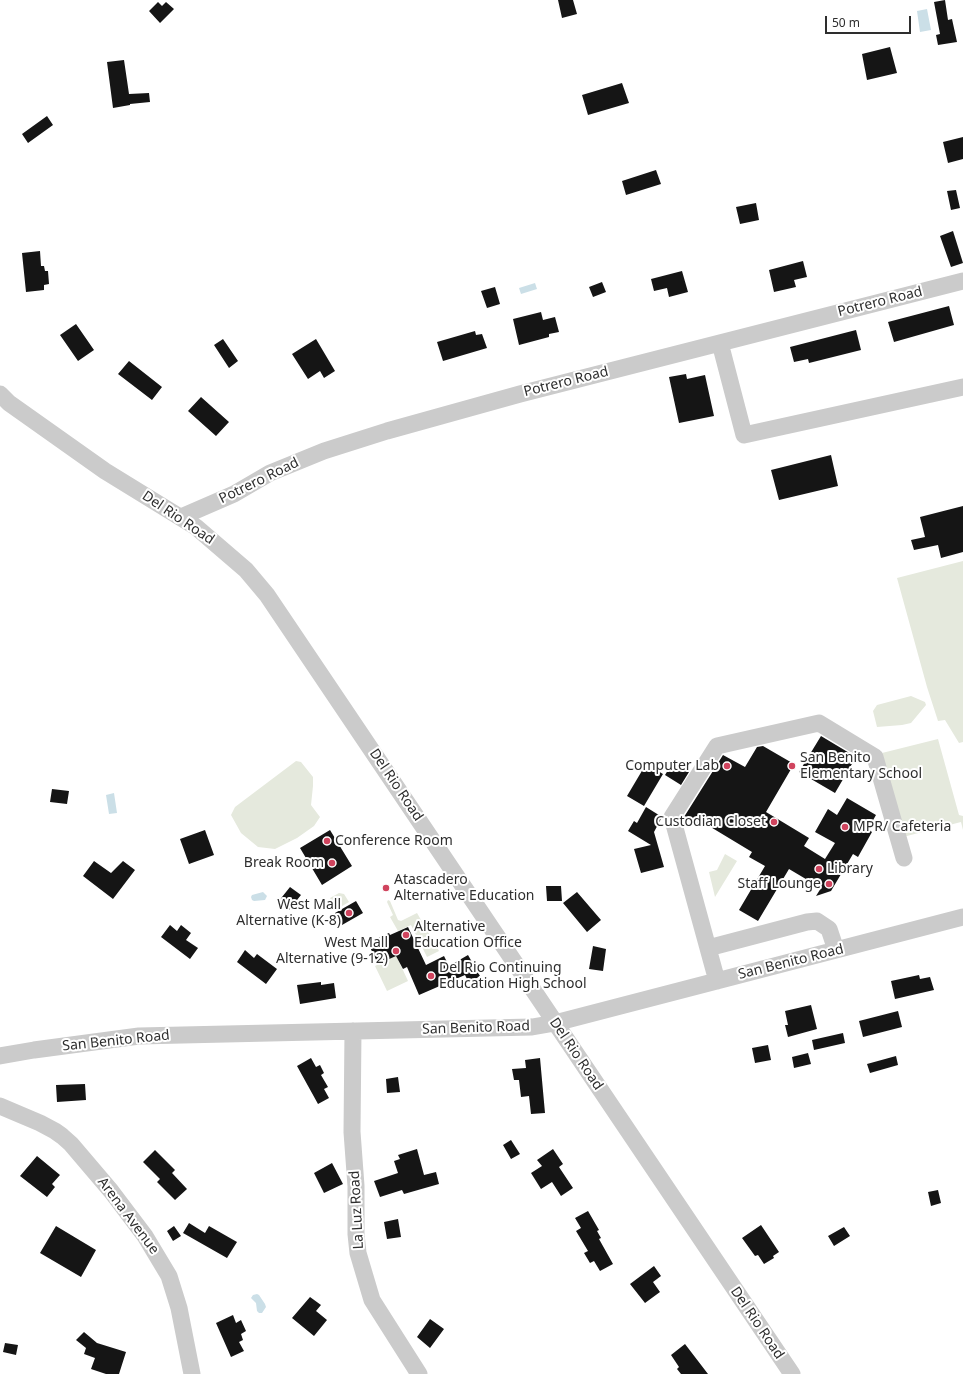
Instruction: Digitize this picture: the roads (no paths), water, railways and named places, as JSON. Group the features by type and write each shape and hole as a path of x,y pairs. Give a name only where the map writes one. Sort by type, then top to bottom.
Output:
{"street":[{"name":"Potrero Road","path":"181,517 234,494 270,473 324,451 387,431 520,394 963,281"},
{"path":"720,343 744,435 963,387"},
{"name":"Del Rio Road","path":"0,394 9,403 105,471 181,517 211,539 246,570 267,596 792,1374"},
{"path":"716,981 672,817 717,746 819,723 874,757 904,858"},
{"name":"San Benito Road","path":"0,1056 139,1036 532,1027 555,1023 963,918"},
{"path":"708,948 806,922 817,921 829,929 836,950"},
{"name":"La Luz Road","path":"353,1031 352,1132 356,1186 356,1234 358,1253 372,1300 419,1374"},
{"name":"Arena Avenue","path":"0,1106 40,1123 62,1136 111,1191 145,1236 169,1276 179,1308 192,1374"}],"place":[{"name":"Computer Lab","path":"727,766"},
{"name":"San Benito Elementary School","path":"792,766"},
{"name":"Custodian Closet","path":"774,822"},
{"name":"MPR/ Cafeteria","path":"845,827"},
{"name":"Conference Room","path":"327,841"},
{"name":"Break Room","path":"332,863"},
{"name":"Library","path":"819,869"},
{"name":"Staff Lounge","path":"829,884"},
{"name":"Atascadero Alternative Education","path":"386,888"},
{"name":"West Mall Alternative (K-8)","path":"349,913"},
{"name":"Alternative Education Office","path":"406,935"},
{"name":"West Mall Alternative (9-12)","path":"396,951"},
{"name":"Del Rio Continuing Education High School","path":"431,976"}]}
